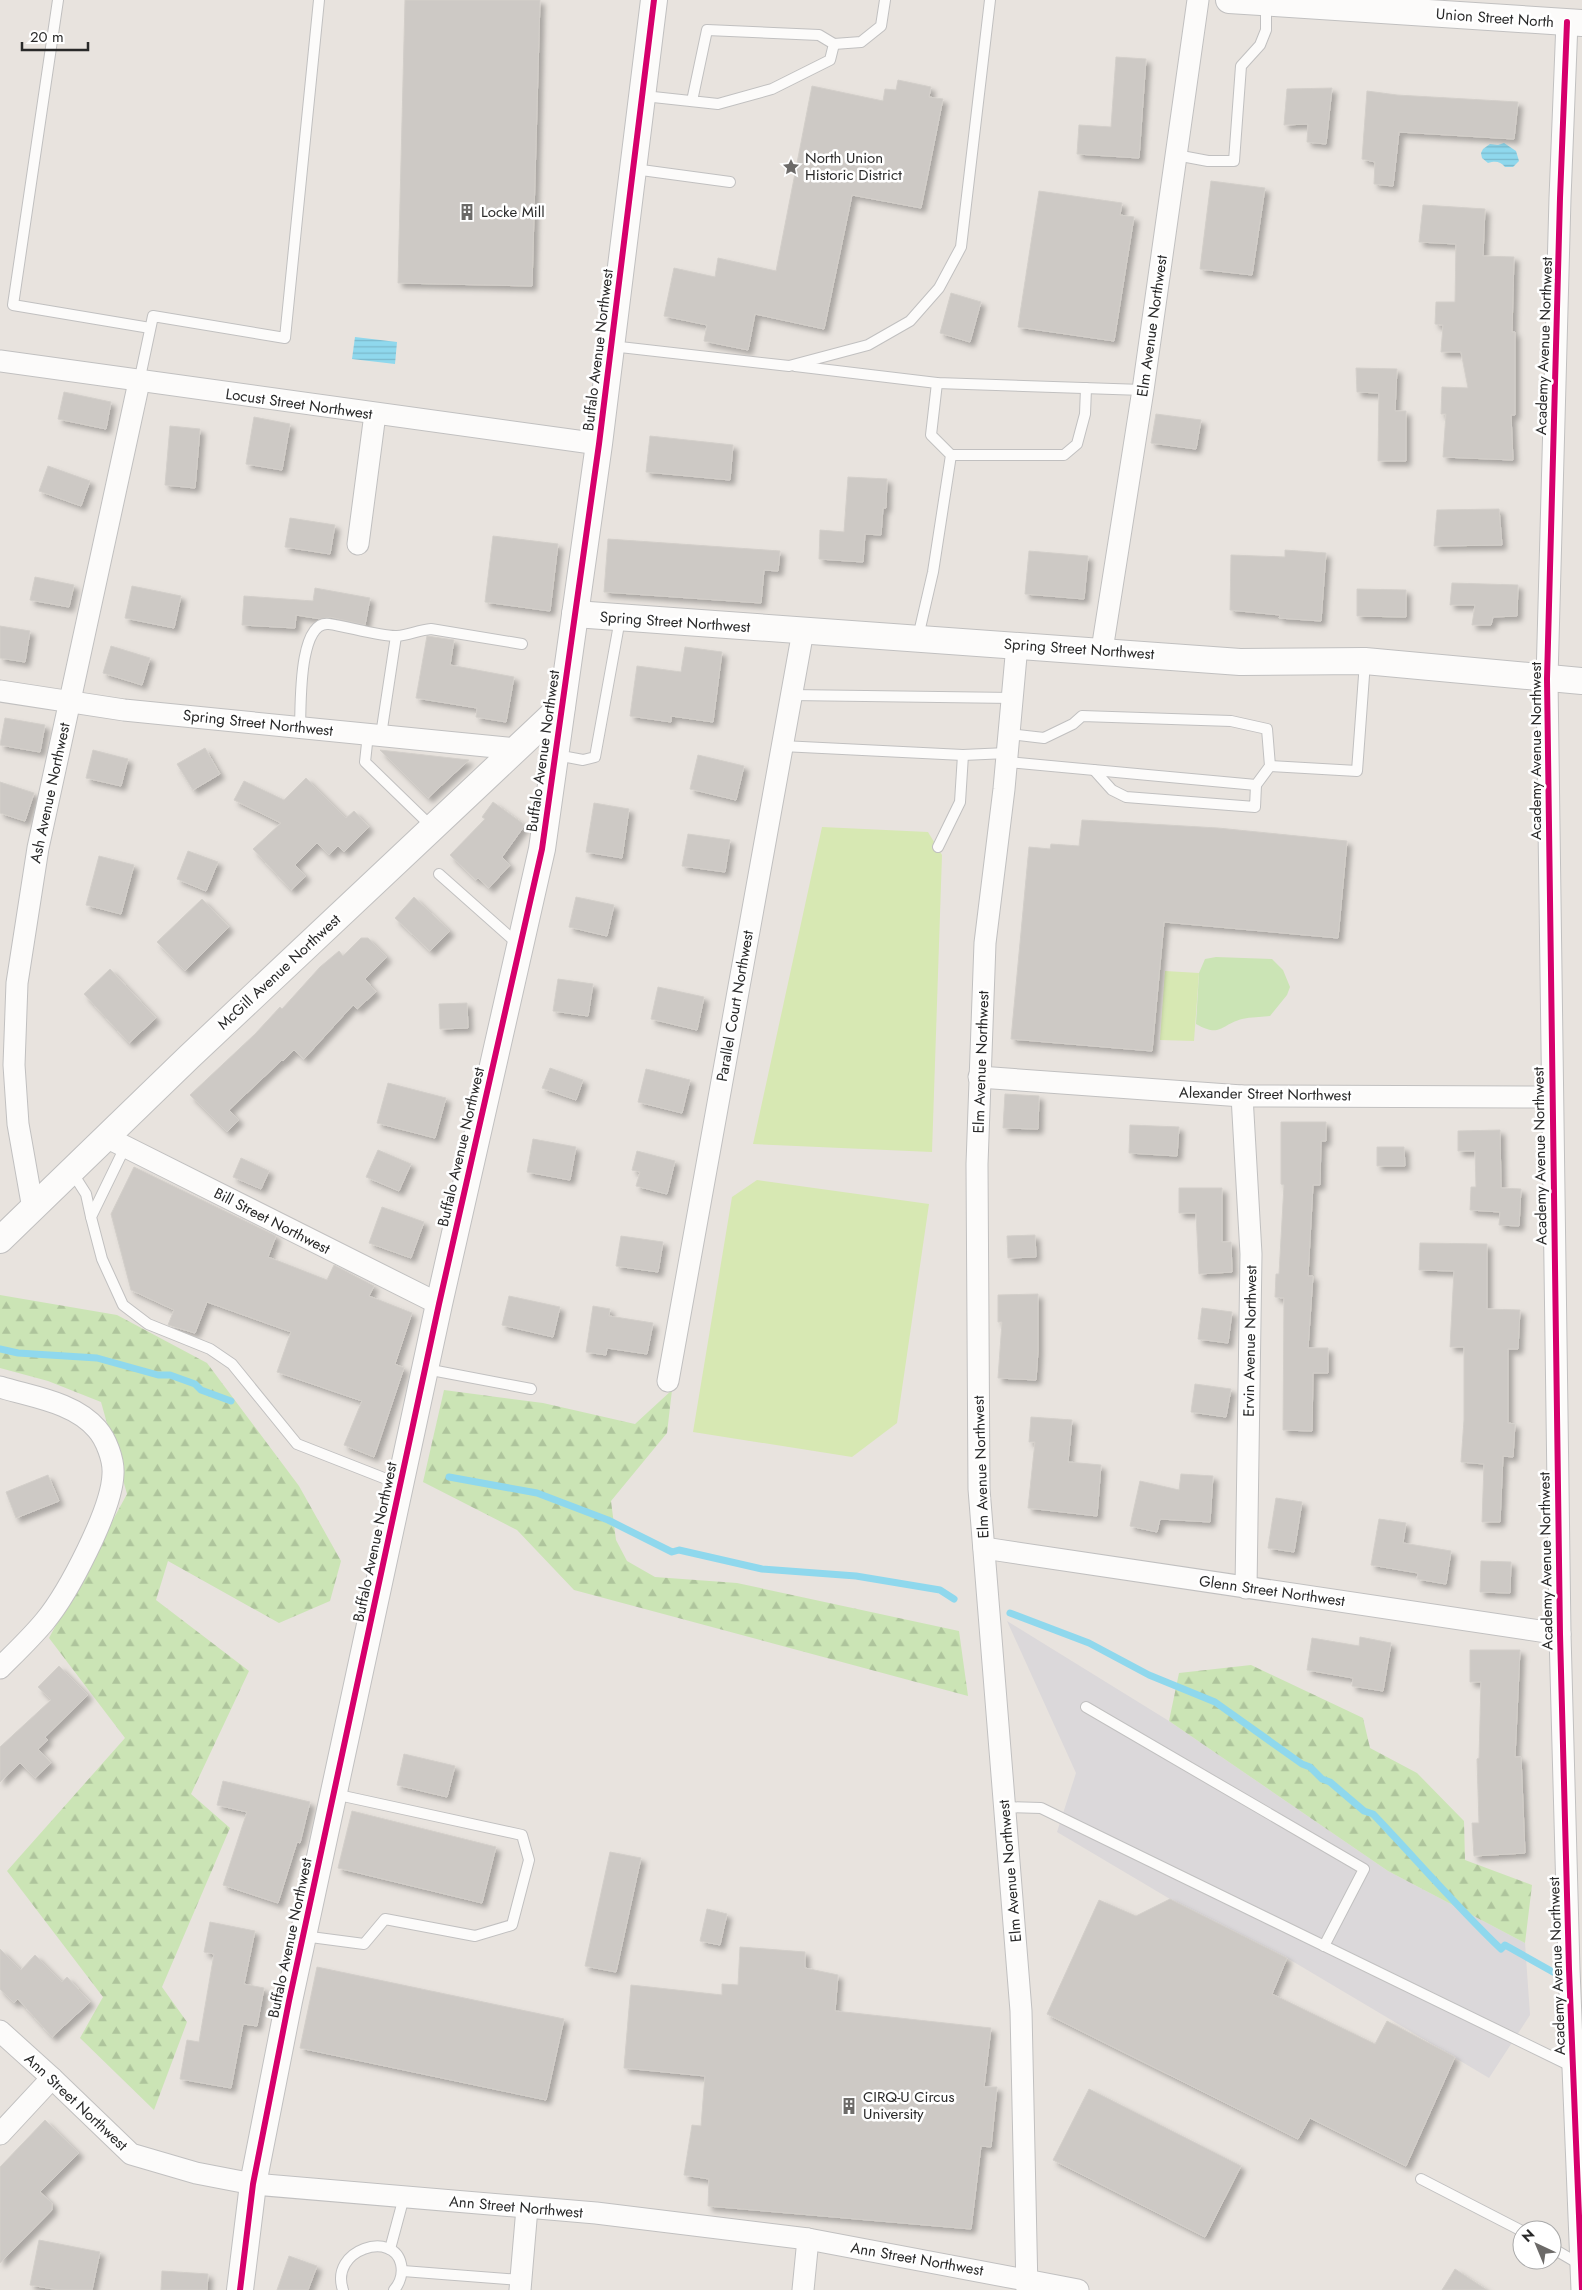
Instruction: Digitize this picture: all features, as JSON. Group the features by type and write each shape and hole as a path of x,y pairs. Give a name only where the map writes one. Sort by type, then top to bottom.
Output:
{"street":[{"name":"Buffalo Avenue Northwest","path":"240,2290 253,2184 303,1936 438,1304 542,849 599,444 654,0"},
{"name":"Elm Avenue Northwest","path":"1102,650 1143,390 1198,0"},
{"name":"Union Street North","path":"1228,0 1574,23"},
{"name":"Academy Avenue Northwest","path":"1574,23 1560,198 1547,678 1560,1634 1573,2067 1578,2117 1582,2290"},
{"name":"Locust Street Northwest","path":"0,361 139,382 599,444"},
{"name":"Ash Avenue Northwest","path":"33,1209 18,1124 14,1065 18,983 38,848 139,382"},
{"path":"358,544 375,414"},
{"name":"Spring Street Northwest","path":"575,614 1102,650 1240,662 1365,661 1582,681"},
{"name":"Parallel Court Northwest","path":"668,1381 803,631"},
{"name":"Elm Avenue Northwest","path":"1017,645 1008,750 985,943 977,1164 979,1489 1021,2011 1027,2285"},
{"name":"Spring Street Northwest","path":"0,691 69,700 124,710 516,749"},
{"name":"McGill Avenue Northwest","path":"0,1240 71,1171 116,1142 432,827 562,706"},
{"name":"Alexander Street Northwest","path":"979,1078 1242,1096 1552,1097"},
{"name":"Ervin Avenue Northwest","path":"1242,1096 1251,1254 1246,1588"},
{"name":"Bill Street Northwest","path":"116,1142 438,1304"},
{"path":"0,1388 56,1404 79,1414 97,1429 107,1446 113,1474 106,1511 65,1592 46,1620 0,1668"},
{"name":"Glenn Street Northwest","path":"984,1548 1560,1634"},
{"name":"Ann Street Northwest","path":"0,2031 131,2154 196,2173 253,2184 596,2214 808,2239 1027,2285 1078,2290"},
{"path":"0,2134 52,2078"},
{"path":"520,2285 527,2208"},
{"path":"804,2290 808,2239"}],"lane":[{"path":"58,0 12,305 150,328"},
{"path":"139,382 153,316 285,338 319,0"},
{"path":"692,101 707,30 819,35 834,44 861,42 881,26 885,0"},
{"path":"789,366 868,345 910,321 939,288 961,247 990,0"},
{"path":"1176,155 1208,161 1234,161 1241,66 1260,45 1266,30 1266,2"},
{"path":"642,96 718,104 772,89 830,60 834,44"},
{"path":"633,169 730,182"},
{"path":"611,346 937,383 1143,390"},
{"path":"937,383 931,435 951,455 1064,455 1077,444 1085,414 1086,388"},
{"path":"918,638 933,572 951,455"},
{"path":"555,755 583,760 595,757 621,617"},
{"path":"300,727 305,650 314,629 326,623 396,636 431,628 522,644"},
{"path":"396,636 375,735 364,762 432,827"},
{"path":"1270,766 1357,771 1365,661"},
{"path":"791,695 1012,698"},
{"path":"782,746 963,755 1008,750 1044,738 1072,724 1082,716 1231,721 1267,729 1270,766 1256,785 1255,807 1126,797 1112,790 1094,770"},
{"path":"1008,750 1094,770 1256,785"},
{"path":"938,848 960,802 963,755"},
{"path":"439,874 520,946"},
{"path":"91,1217 116,1142"},
{"path":"71,1171 86,1194 102,1259 123,1305 148,1324 210,1349 232,1364 297,1444 400,1485"},
{"path":"425,1369 531,1389"},
{"path":"1086,1707 1364,1869 1324,1946"},
{"path":"303,1936 364,1944 385,1919 475,1936 512,1925 529,1860 522,1835 334,1794"},
{"path":"1004,1807 1041,1808 1573,2067"},
{"path":"1421,2179 1512,2226"},
{"path":"390,2249 404,2197"},
{"path":"343,2290 341,2272 347,2260 361,2249 379,2246 390,2249 400,2257 403,2271 394,2290"},
{"path":"1562,2254 1581,2265"},
{"path":"403,2271 520,2285"}],"shaded area":[{"path":"1007,1621 1169,1721 1388,1871 1525,1943 1530,2015 1489,2078 1287,1958 1170,1899 1057,1832 1076,1773"}],"green space":[{"path":"822,827 928,832 942,855 932,1152 753,1144"},
{"path":"1216,957 1272,959 1283,970 1290,987 1287,995 1270,1016 1242,1019 1216,1030 1204,1028 1196,1024 1199,973 1205,959"},
{"path":"1165,971 1199,973 1194,1041 1160,1040"},
{"path":"757,1180 929,1204 897,1423 852,1457 693,1432 732,1197"},
{"path":"0,1295 117,1315 207,1363 299,1486 341,1561 330,1601 279,1623 168,1561 156,1600 249,1671 191,1794 230,1828 162,1987 187,2022 154,2110 80,2038 103,1997 7,1871 125,1738 49,1638 127,1494 101,1402 48,1381 0,1368"},
{"path":"444,1390 543,1403 635,1424 672,1390 667,1433 611,1501 616,1540 627,1561 655,1577 737,1583 959,1631 968,1696 574,1590 517,1530 423,1482"},
{"path":"1251,1665 1363,1718 1370,1748 1417,1773 1464,1821 1465,1860 1532,1885 1525,1943 1388,1871 1169,1721 1179,1673"}],"water":[{"path":"1504,143 1516,151 1519,161 1513,167 1505,167 1497,162 1488,163 1482,158 1481,153 1483,149 1490,144 1498,145"},
{"path":"355,337 397,342 395,364 352,359"}],"building":[{"name":"Locke Mill","path":"405,0 540,0 532,286 398,283"},
{"path":"1116,57 1146,59 1139,158 1077,154 1079,125 1111,127"},
{"path":"898,80 931,87 929,97 943,99 921,208 852,195 824,329 755,314 748,350 704,341 707,325 664,316 674,268 715,277 718,258 776,271 812,86 883,101 885,89 896,90"},
{"path":"1332,88 1326,144 1307,142 1308,124 1284,125 1287,89"},
{"path":"1367,91 1397,95 1518,102 1514,139 1399,132 1393,186 1374,184 1375,162 1362,159"},
{"path":"1211,181 1265,188 1252,275 1200,269"},
{"path":"1039,191 1122,203 1120,215 1134,217 1114,341 1018,327"},
{"path":"1423,205 1485,209 1483,256 1514,257 1512,332 1515,332 1515,415 1511,415 1513,460 1443,457 1446,414 1441,414 1442,387 1468,388 1461,352 1441,352 1443,325 1435,324 1436,302 1455,302 1456,244 1419,242"},
{"path":"951,293 981,302 970,342 940,333"},
{"path":"1356,368 1397,369 1395,411 1406,411 1406,461 1378,461 1379,393 1357,392"},
{"path":"64,392 111,402 106,429 58,419"},
{"path":"1156,414 1201,420 1196,449 1151,443"},
{"path":"254,417 290,424 282,470 246,464"},
{"path":"170,426 200,429 195,488 165,485"},
{"path":"650,436 733,445 730,480 646,472"},
{"path":"48,466 90,481 81,506 39,491"},
{"path":"848,477 887,479 886,508 883,508 881,535 865,534 863,562 819,559 820,530 844,532"},
{"path":"1499,509 1502,545 1434,546 1437,510"},
{"path":"290,518 335,525 330,554 285,547"},
{"path":"493,536 558,544 550,611 485,602"},
{"path":"608,539 780,551 778,571 764,570 761,603 604,592"},
{"path":"1285,550 1326,553 1321,621 1279,618 1280,615 1230,610 1231,555 1285,557"},
{"path":"1029,551 1088,556 1084,599 1025,594"},
{"path":"35,577 74,585 69,607 30,600"},
{"path":"1452,583 1518,585 1517,616 1493,617 1491,625 1472,625 1475,605 1450,605"},
{"path":"132,586 181,596 174,628 125,618"},
{"path":"315,588 370,598 365,625 330,617 321,619 296,615 295,628 242,625 244,596 313,601"},
{"path":"1357,589 1406,590 1406,617 1357,616"},
{"path":"0,626 30,631 25,662 0,658"},
{"path":"427,636 454,640 450,665 514,677 506,722 476,717 477,708 416,698"},
{"path":"111,646 150,658 142,685 103,673"},
{"path":"685,647 722,652 713,722 671,716 671,722 630,716 637,666 681,672"},
{"path":"5,718 45,725 40,752 0,745"},
{"path":"205,748 220,774 193,790 177,764"},
{"path":"93,750 128,759 121,786 86,778"},
{"path":"380,750 469,760 428,798"},
{"path":"698,755 744,766 736,800 690,789"},
{"path":"306,778 346,818 354,811 369,827 344,852 338,846 329,855 317,843 295,865 306,876 291,890 253,849 281,823 234,800 244,781 284,800"},
{"path":"0,782 34,793 25,821 0,813"},
{"path":"493,802 525,825 502,857 510,865 489,888 478,878 476,880 450,855 485,819 482,817"},
{"path":"594,803 629,809 622,858 586,852"},
{"path":"1082,820 1218,828 1347,841 1338,938 1164,922 1152,1051 1011,1039 1029,847 1050,849 1051,844 1079,846"},
{"path":"688,834 730,840 725,872 682,866"},
{"path":"188,851 218,862 206,891 177,879"},
{"path":"99,856 134,865 121,914 86,905"},
{"path":"414,897 450,931 430,951 395,918"},
{"path":"576,897 614,905 607,936 569,927"},
{"path":"202,899 229,927 185,971 157,942"},
{"path":"361,938 368,938 387,957 365,979 376,992 357,1009 353,1005 304,1059 294,1050 282,1060 229,1110 239,1120 227,1132 190,1095 255,1034 280,1007 282,1009 320,967 339,951 343,956"},
{"path":"110,969 156,1018 129,1043 84,994"},
{"path":"558,979 593,984 588,1016 553,1011"},
{"path":"658,987 704,997 697,1030 651,1019"},
{"path":"467,1003 468,1028 440,1029 439,1004"},
{"path":"550,1068 583,1080 576,1100 542,1088"},
{"path":"646,1069 690,1080 682,1113 638,1102"},
{"path":"388,1083 446,1098 435,1138 377,1123"},
{"path":"1005,1094 1039,1096 1038,1129 1003,1128"},
{"path":"1281,1122 1326,1122 1326,1141 1321,1141 1320,1185 1313,1185 1308,1276 1313,1276 1308,1348 1328,1348 1328,1373 1313,1373 1312,1431 1283,1430 1284,1298 1275,1297 1276,1274 1279,1274 1284,1185 1281,1184"},
{"path":"1130,1125 1179,1127 1177,1156 1129,1153"},
{"path":"1500,1130 1501,1188 1521,1189 1519,1226 1499,1225 1500,1212 1470,1210 1471,1187 1476,1187 1475,1151 1458,1151 1458,1131"},
{"path":"533,1139 576,1147 570,1180 527,1172"},
{"path":"1377,1147 1404,1147 1405,1166 1377,1166"},
{"path":"378,1150 411,1164 399,1191 366,1177"},
{"path":"637,1151 675,1161 667,1194 636,1186 640,1172 632,1170"},
{"path":"241,1158 269,1171 261,1189 233,1177"},
{"path":"134,1167 276,1236 268,1257 327,1280 334,1265 374,1286 369,1296 412,1313 395,1364 404,1368 374,1457 344,1445 362,1401 277,1372 291,1332 207,1302 195,1333 168,1325 174,1310 131,1290 111,1214"},
{"path":"1179,1188 1222,1188 1222,1242 1231,1242 1232,1272 1199,1274 1196,1213 1179,1213"},
{"path":"382,1207 424,1222 411,1258 369,1243"},
{"path":"1035,1235 1036,1257 1008,1258 1007,1236"},
{"path":"621,1236 663,1242 658,1272 616,1266"},
{"path":"1420,1243 1487,1244 1487,1309 1520,1310 1518,1349 1508,1349 1508,1423 1515,1424 1513,1457 1503,1456 1500,1522 1482,1522 1484,1464 1461,1462 1464,1420 1464,1347 1450,1347 1454,1271 1419,1270"},
{"path":"1038,1294 1036,1380 998,1378 1002,1322 998,1322 998,1295"},
{"path":"509,1296 560,1307 553,1337 502,1325"},
{"path":"593,1306 610,1309 609,1316 653,1323 647,1354 607,1348 606,1355 586,1352"},
{"path":"1202,1308 1232,1312 1228,1343 1198,1339"},
{"path":"1195,1384 1231,1389 1226,1417 1191,1412"},
{"path":"1031,1417 1072,1420 1068,1462 1101,1465 1097,1516 1028,1508 1035,1442 1029,1442"},
{"path":"1181,1474 1213,1476 1210,1522 1160,1519 1157,1532 1130,1526 1140,1481 1179,1490"},
{"path":"48,1475 59,1501 16,1518 6,1492"},
{"path":"1276,1498 1302,1502 1294,1552 1268,1548"},
{"path":"1379,1519 1406,1523 1403,1543 1451,1551 1446,1584 1417,1579 1418,1573 1371,1565"},
{"path":"1481,1561 1511,1562 1510,1593 1480,1592"},
{"path":"1360,1637 1391,1643 1383,1691 1352,1686 1353,1678 1307,1670 1312,1638 1359,1646"},
{"path":"1470,1650 1520,1650 1515,1757 1521,1757 1525,1853 1474,1856 1472,1823 1479,1823 1477,1759 1479,1758 1481,1682 1470,1682"},
{"path":"59,1666 88,1695 45,1737 48,1740 38,1749 51,1763 35,1778 20,1763 0,1782 0,1747 51,1700 38,1687"},
{"path":"404,1754 455,1766 447,1797 397,1785"},
{"path":"223,1781 310,1802 300,1843 297,1842 278,1903 223,1885 247,1812 217,1805"},
{"path":"352,1811 496,1847 482,1903 338,1868"},
{"path":"610,1852 641,1858 616,1972 585,1966"},
{"path":"1170,1899 1287,1958 1272,1994 1375,2044 1387,2021 1455,2057 1406,2166 1310,2118 1298,2139 1047,2014 1099,1900 1136,1916"},
{"path":"707,1909 727,1914 720,1945 700,1941"},
{"path":"210,1922 255,1931 244,1984 264,1988 257,2026 243,2024 231,2088 180,2079 187,2040 199,2042 214,1954 204,1952"},
{"name":"CIRQ-U Circus University","path":"740,1947 805,1952 805,1968 838,1975 835,2011 991,2028 984,2087 997,2087 991,2147 981,2146 971,2229 708,2206 709,2179 684,2175 692,2125 701,2126 705,2076 624,2068 631,1985 722,1995 722,1984 738,1985"},
{"path":"0,1949 21,1970 35,1955 62,1982 67,1977 90,2002 52,2037 18,1999 14,2003 0,1989"},
{"path":"317,1967 564,2019 546,2100 300,2048"},
{"path":"1089,2089 1241,2166 1205,2237 1053,2160"},
{"path":"45,2120 79,2153 40,2192 52,2203 52,2210 0,2263 0,2167"},
{"path":"39,2240 100,2252 92,2290 59,2290 30,2285"},
{"path":"289,2256 317,2266 308,2290 277,2290"},
{"path":"1455,2269 1487,2290 1442,2290"},
{"path":"162,2271 208,2274 207,2290 161,2290"}],"waterway":[{"path":"0,1349 18,1353 97,1358 158,1375 170,1375 195,1384 201,1390 231,1401"},
{"path":"449,1477 537,1493 608,1520 672,1552 679,1550 762,1569 856,1576 940,1590 954,1599"},
{"path":"1010,1613 1089,1643 1149,1675 1215,1702 1302,1764 1310,1767 1322,1779 1330,1782 1364,1811 1373,1814 1501,1949 1505,1945 1553,1972"}],"cycle path":[{"path":"240,2290 253,2184 289,2001 439,1304 542,849 599,444 654,0"},
{"path":"1567,22 1560,198 1547,679 1560,1634 1569,1969 1582,2290"}],"place":[{"name":"North Union Historic District","path":"791,167"},
{"name":"Locke Mill","path":"467,212"},
{"name":"CIRQ-U Circus University","path":"849,2106"}]}
